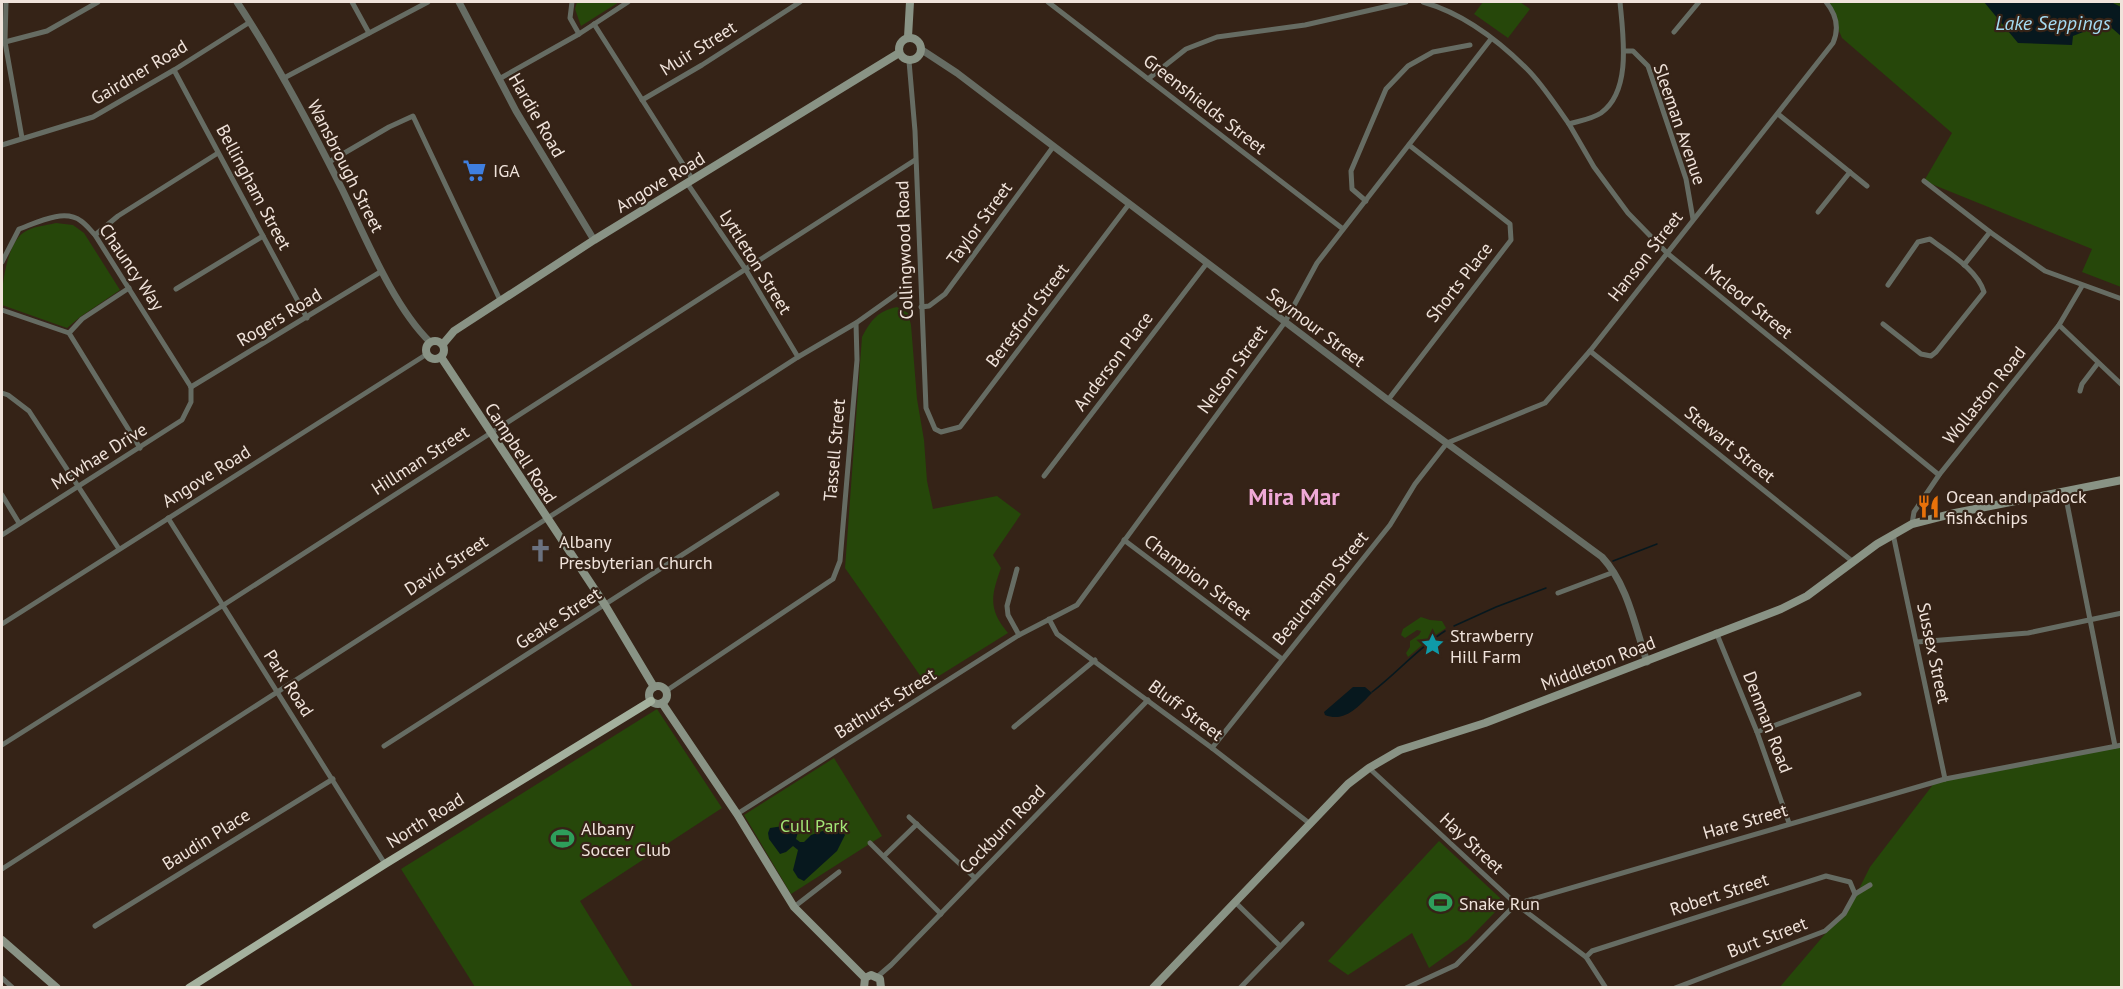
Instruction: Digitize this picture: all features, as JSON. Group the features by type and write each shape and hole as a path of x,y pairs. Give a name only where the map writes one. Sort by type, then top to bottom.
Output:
{"main road":[{"path":"908,37 910,2"},
{"path":"908,37 915,38 921,43 922,50 918,58 909,61 899,53 902,40 908,37"},
{"name":"Angove Road","path":"443,344 454,332 500,300 594,240 899,53"},
{"path":"437,341 443,344 445,349 441,357 433,359 427,354 426,348 430,342 437,341"},
{"name":"Campbell Road","path":"441,357 605,605 654,687"},
{"name":"Middleton Road","path":"1153,987 1348,784 1400,750 1485,723 1647,662 1716,632 1781,609 1807,596 1852,561 1912,524 1955,513 2065,493 2121,480"},
{"path":"661,686 666,691 667,698 662,703 656,704 651,701 650,692 654,687 661,686"},
{"name":"North Road","path":"189,987 651,701"},
{"path":"662,703 737,814 794,907 866,978"},
{"path":"2,940 57,987"},
{"name":"North Road","path":"199,987 219,969"},
{"path":"864,987 866,978 871,975 877,976 881,987"}],"street":[{"path":"6,2 5,42 22,138"},
{"path":"5,42 48,31 98,2"},
{"name":"Wansbrough Street","path":"237,2 284,78 382,271 408,317 430,342"},
{"path":"352,2 369,33"},
{"path":"284,78 428,2"},
{"name":"Hardie Road","path":"459,2 530,135 594,240"},
{"path":"572,2 570,18 579,34"},
{"path":"500,79 579,34 628,2"},
{"name":"Muir Street","path":"642,100 702,65 800,2"},
{"name":"Greenshields Street","path":"1048,2 1343,229"},
{"path":"1148,79 1186,49 1217,37 1305,25 1406,2"},
{"name":"Mcleod Street","path":"1423,2 1444,8 1491,39 1528,69 1569,124 1594,167 1628,213 1667,253 1939,475"},
{"path":"1569,124 1599,115 1613,102 1620,83 1624,51 1620,2"},
{"path":"1674,32 1699,2"},
{"name":"Hanson Street","path":"1447,444 1545,403 1590,351 1833,43 1837,23 1832,9 1826,2"},
{"name":"Gairdner Road","path":"2,145 93,117 250,22"},
{"name":"Lyttleton Street","path":"594,24 798,357"},
{"name":"Nelson Street","path":"1049,619 1077,605 1285,322 1317,263 1491,39"},
{"path":"1366,201 1352,189 1351,171 1386,89 1408,66 1433,52 1470,45"},
{"name":"Seymour Street","path":"922,50 957,73 1388,400 1602,557 1614,572 1622,588 1647,662"},
{"name":"Sleeman Avenue","path":"1624,51 1633,51 1648,66 1686,179 1693,219"},
{"name":"Collingwood Road","path":"909,61 926,408 935,429 941,432"},
{"name":"Bellingham Street","path":"174,70 308,318"},
{"path":"1778,114 1867,186"},
{"path":"328,162 413,116 500,300"},
{"name":"Shorts Place","path":"1388,400 1511,240 1510,224 1409,145"},
{"name":"Taylor Street","path":"921,307 929,306 945,294 1053,147"},
{"path":"95,235 118,216 218,153"},
{"name":"Hillman Street","path":"2,745 915,160"},
{"path":"1818,212 1850,172"},
{"path":"1924,181 2044,271 2121,299"},
{"name":"Beresford Street","path":"941,432 960,428 1130,204"},
{"name":"Chauncy Way","path":"2,262 19,229 52,218 65,216 79,219 95,235 191,387"},
{"path":"1964,265 1990,232"},
{"path":"176,289 262,236"},
{"path":"1883,324 1921,354 1931,356 1984,292 1981,282 1964,265 1930,239 1918,242 1888,285"},
{"name":"Anderson Place","path":"1044,476 1207,263"},
{"name":"Rogers Road","path":"191,387 382,271"},
{"name":"David Street","path":"2,870 546,518 798,357 856,323 908,286"},
{"name":"Wollaston Road","path":"1912,524 1914,512 1939,475 2059,325 2082,286"},
{"path":"69,333 82,319 129,288"},
{"path":"2,310 69,333 140,448"},
{"name":"Tassell Street","path":"666,691 834,579 840,561 856,360 856,323"},
{"path":"2059,325 2121,385"},
{"name":"Stewart Street","path":"1590,351 1852,561"},
{"name":"Angove Road","path":"2,624 427,354"},
{"path":"2079,391 2088,374 2098,363"},
{"name":"Mcwhae Drive","path":"2,535 182,420 191,402 191,387"},
{"path":"2,393 30,411 119,549"},
{"name":"Beauchamp Street","path":"1212,748 1390,525 1415,484 1447,444"},
{"path":"2065,493 2118,745"},
{"name":"Geake Street","path":"384,746 777,494"},
{"path":"2,495 19,523"},
{"name":"Park Road","path":"168,518 385,864"},
{"name":"Sussex Street","path":"1893,534 1945,779"},
{"name":"Champion Street","path":"1124,540 1282,659"},
{"path":"1017,568 1007,606 1008,615 1019,635"},
{"path":"1558,593 1614,572"},
{"path":"1917,642 2028,633 2121,613"},
{"name":"Bathurst Street","path":"737,814 1019,635 1049,619"},
{"name":"Bluff Street","path":"1049,619 1057,634 1095,660 1309,823"},
{"name":"Denman Road","path":"1716,632 1757,732 1789,823"},
{"path":"1014,727 1095,660"},
{"path":"1757,732 1859,694"},
{"name":"Cockburn Road","path":"877,976 891,965 1148,700"},
{"name":"Hare Street","path":"1406,987 1456,964 1516,904 1945,779 2118,745"},
{"name":"Hay Street","path":"1370,768 1516,904 1586,957 1606,987"},
{"name":"Baudin Place","path":"95,926 333,779"},
{"path":"909,817 975,878"},
{"path":"884,856 916,824"},
{"path":"870,843 941,914"},
{"path":"794,907 839,872"},
{"name":"Robert Street","path":"1586,957 1592,951 1826,876 1850,882 1855,894"},
{"path":"1855,894 1870,885"},
{"name":"Burt Street","path":"1675,987 1825,931 1844,914 1855,894"},
{"path":"1235,902 1280,946"},
{"path":"1240,987 1302,924"},
{"path":"2,978 13,987"}],"green space":[{"path":"577,2 619,2 581,26 575,9"},
{"path":"1483,2 1520,2 1530,9 1508,38 1474,14"},
{"path":"1827,2 2121,2 2121,287 2082,272 2092,249 1924,181 1952,133 1842,38"},
{"path":"56,223 73,225 84,233 120,290 67,328 2,305 6,266 17,239 30,229"},
{"path":"897,307 908,313 911,325 917,399 924,440 927,481 933,509 997,496 1021,514 993,555 1001,568 995,587 994,609 1008,633 926,684 845,568 862,337 876,317"},
{"path":"1421,617 1442,621 1446,628 1408,657 1406,653 1410,647 1410,641 1421,631 1417,630 1405,638 1401,635 1403,629"},
{"name":"Albany Soccer Club","path":"657,709 722,808 580,901 633,987 475,987 401,869"},
{"path":"2121,745 2121,987 1779,988 1825,934 1846,915 1870,867 1935,782"},
{"name":"Cull Park","path":"834,758 882,836 791,894 744,815"},
{"name":"Snake Run","path":"1439,841 1500,898 1499,908 1468,940 1429,968 1412,933 1348,975 1328,961"}],"water":[{"name":"Lake Seppings","path":"1984,2 2111,2 2121,7 2121,36 2106,23 2073,36 2072,45 2018,43"},
{"path":"1353,687 1365,687 1372,693 1357,708 1345,715 1332,717 1325,715 1324,712"},
{"path":"790,825 799,829 796,839 800,842 804,842 811,835 834,827 845,835 837,851 804,881 798,878 793,870 798,850 793,846 780,854 769,839 770,828"}],"waterway":[{"path":"1613,561 1657,544"},
{"path":"1454,626 1546,588"},
{"path":"1372,692 1445,631"}],"place":[{"name":"IGA","path":"475,170"},
{"name":"Ocean and padock fish&chips","path":"1928,506"},
{"name":"Albany Presbyterian Church","path":"541,551"},
{"name":"Strawberry Hill Farm","path":"1432,645"},
{"name":"Albany Soccer Club","path":"563,838"},
{"name":"Snake Run","path":"1441,903"}],"district":[{"name":"Mira Mar","path":"1294,496"}]}
